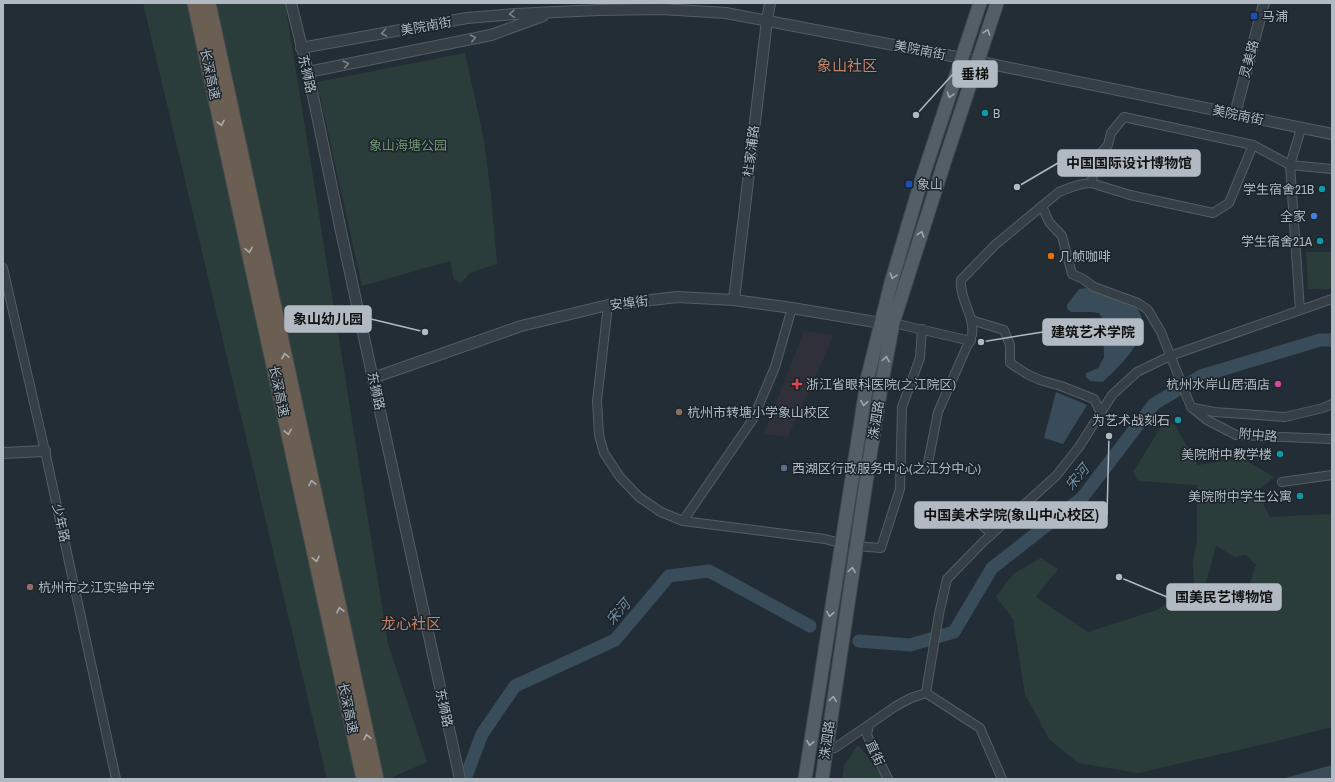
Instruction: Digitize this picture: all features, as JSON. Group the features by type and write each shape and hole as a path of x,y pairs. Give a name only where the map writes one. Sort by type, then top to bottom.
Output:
{"highway":[{"path":"186,3 204,43"},
{"name":"长深高速","path":"195,3 372,778"},
{"name":"长深高速","path":"208,3 372,778"}],"main road":[{"name":"洙泗路","path":"822,779 882,380 891,284 920,186 980,3"},
{"name":"洙泗路","path":"805,779 868,376 944,163 997,3"}],"street":[{"name":"东狮路","path":"290,3 308,72 460,779"},
{"name":"杜家浦路","path":"734,300 770,3"},
{"name":"灵美路","path":"1235,114 1264,3"},
{"name":"美院南街","path":"301,48 467,18 514,14 661,9 726,13 962,58 1301,129 1332,134"},
{"name":"美院南街","path":"308,72 491,35 551,13"},
{"path":"1091,183 1100,154 1108,145 1111,133 1124,117 1253,145 1290,164 1332,169"},
{"path":"1300,310 1290,164 1301,129"},
{"path":"927,468 938,412 971,341 973,330 963,295 961,280 995,246 1059,192 1082,183 1091,183 1130,195 1213,212 1229,203 1253,145"},
{"path":"1042,206 1049,222 1062,236 1072,274 1083,279 1094,287 1138,303 1148,310 1161,332 1191,407 1214,412 1285,417 1323,408 1332,404"},
{"name":"少年路","path":"3,268 45,451 116,779"},
{"name":"安埠街","path":"373,378 521,326 608,305 677,297 734,300 887,323"},
{"path":"926,693 939,614 947,579 992,534 1056,476 1079,447 1112,396 1137,372 1170,356 1332,298"},
{"path":"608,305 598,401 599,435 604,453 620,477 639,497 661,512 683,521 825,539 856,546 881,548 900,489 902,407 920,358 922,329"},
{"path":"683,521 753,419 775,367 792,308"},
{"path":"971,320 1004,330 1010,345 1010,363 1040,380 1061,386 1094,399 1101,413"},
{"path":"887,323 922,329 971,341"},
{"name":"附中路","path":"1191,407 1207,420 1236,435 1332,439"},
{"path":"3,453 45,451"},
{"path":"1282,482 1332,475"},
{"path":"968,514 992,534"},
{"path":"826,748 835,748 901,703 926,693"},
{"path":"926,693 980,728 1001,778"},
{"name":"直街","path":"869,725 867,735 888,779"}],"shaded area":[{"name":"浙江省眼科医院(之江院区)","path":"804,331 834,335 788,437 764,434"}],"green space":[{"path":"143,3 285,3 388,644 427,762 389,779 327,779"},
{"name":"象山海塘公园","path":"465,53 484,140 497,264 470,273 461,283 454,280 450,261 362,286 317,82"},
{"path":"1306,252 1332,252 1332,289 1308,289"},
{"path":"1174,424 1198,465 1242,458 1274,477 1257,492 1270,517 1332,514 1332,727 1138,773 1078,763 1049,739 1025,694 1013,619 996,597 1013,574 1041,558 1058,569 1036,597 1088,632 1157,610 1194,587 1193,560 1197,542 1197,485 1138,481 1133,472 1161,427","holes":["1216,546 1235,557 1246,555 1256,565 1244,600 1204,590"]},
{"path":"858,745 885,779 842,779 844,765"}],"water":[{"path":"1089,288 1132,304 1138,310 1142,319 1139,338 1135,346 1124,361 1103,382 1090,381 1086,377 1086,373 1098,368 1104,357 1103,319 1099,313 1071,312 1067,309 1067,305 1079,289"},
{"path":"1056,392 1087,405 1063,444 1044,438"},
{"path":"1332,765 1332,779 1282,779"}],"waterway":[{"name":"宋河","path":"859,641 910,645 954,632 992,568 1082,498 1154,404 1201,376 1320,340 1332,340"},
{"name":"宋河","path":"465,779 482,734 515,686 615,640 669,576 709,571 810,626"}],"place":[{"name":"马浦","path":"1254,16"},
{"name":"B","path":"985,113"},
{"name":"垂梯","path":"916,115"},
{"name":"象山","path":"909,184"},
{"name":"中国国际设计博物馆","path":"1017,187"},
{"name":"学生宿舍21B","path":"1322,189"},
{"name":"全家","path":"1314,216"},
{"name":"学生宿舍21A","path":"1320,241"},
{"name":"几帧咖啡","path":"1051,256"},
{"name":"象山幼儿园","path":"425,332"},
{"name":"建筑艺术学院","path":"981,342"},
{"name":"浙江省眼科医院(之江院区)","path":"797,384"},
{"name":"杭州水岸山居酒店","path":"1278,384"},
{"name":"杭州市转塘小学象山校区","path":"679,412"},
{"name":"为艺术战刻石","path":"1178,420"},
{"name":"中国美术学院(象山中心校区)","path":"1109,436"},
{"name":"美院附中教学楼","path":"1280,454"},
{"name":"西湖区行政服务中心(之江分中心)","path":"784,468"},
{"name":"美院附中学生公寓","path":"1300,496"},
{"name":"国美民艺博物馆","path":"1119,577"},
{"name":"杭州市之江实验中学","path":"30,587"}],"district":[{"name":"象山社区","path":"847,65"},
{"name":"龙心社区","path":"411,623"}]}
